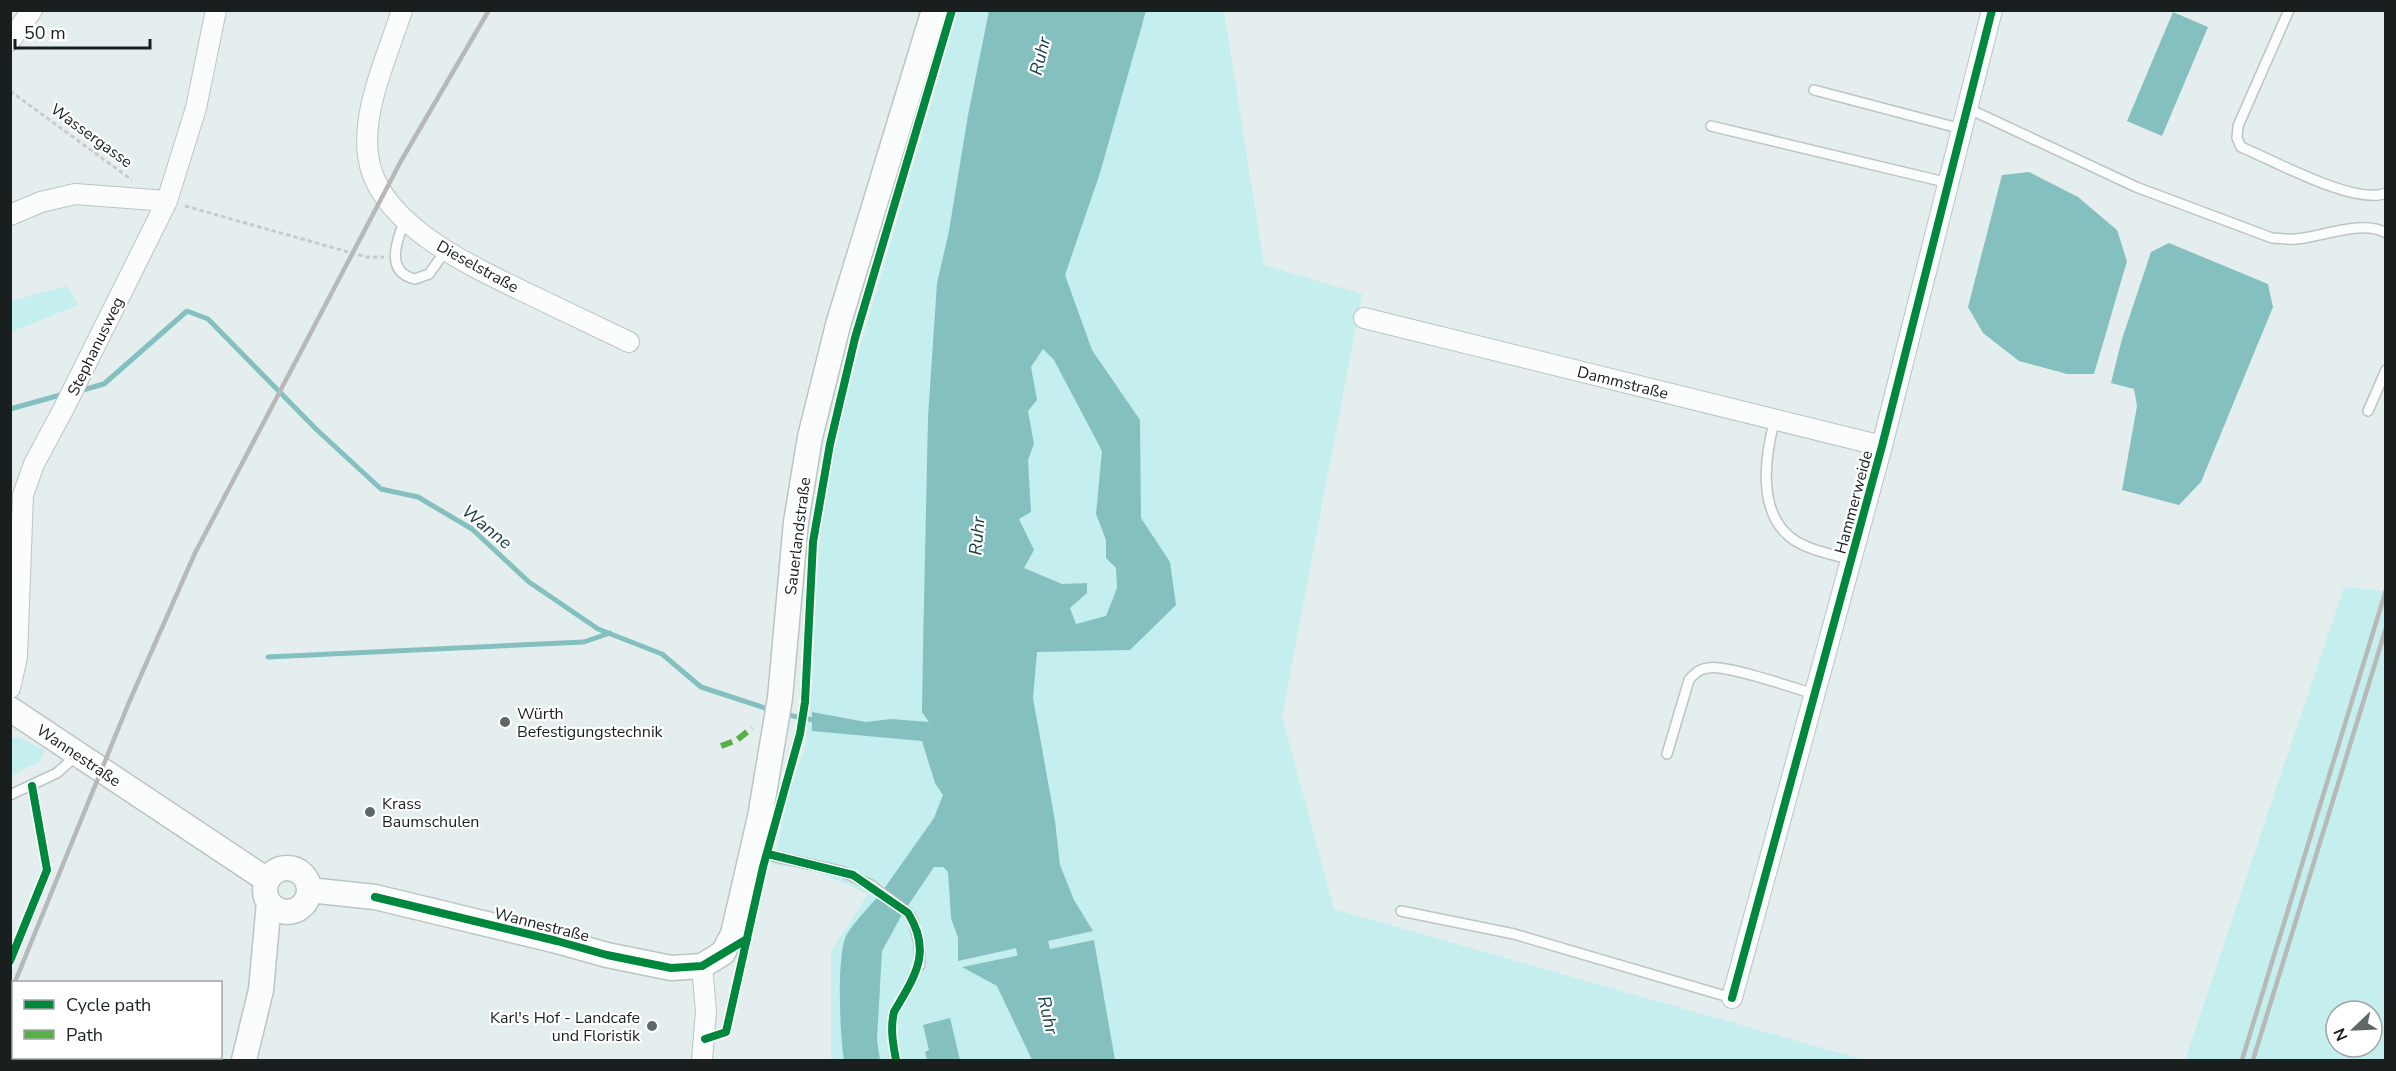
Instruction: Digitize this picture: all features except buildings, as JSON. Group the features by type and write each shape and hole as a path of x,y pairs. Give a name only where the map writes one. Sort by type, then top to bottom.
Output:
{"street":[{"path":"10,41 32,10"},
{"name":"Stephanusweg","path":"10,688 17,657 23,495 34,464 63,410 162,201 196,108 216,10"},
{"name":"Dieselstraße","path":"402,10 373,101 367,131 371,169 377,184 405,220 471,266 629,342"},
{"name":"Sauerlandstraße","path":"702,966 723,953 729,944 760,817 780,698 796,522 810,437 838,325 934,10"},
{"name":"Hammerweide","path":"1732,998 1882,446 1992,10"},
{"path":"10,215 41,202 75,194 162,201"},
{"name":"Dammstraße","path":"1364,318 1882,446"},
{"name":"Wannestraße","path":"10,710 78,755 268,891"},
{"path":"244,1060 261,990 289,917 305,903 309,890 308,881 303,875 290,868 275,871 268,891 261,990"},
{"name":"Wannestraße","path":"309,890 375,897 654,966 683,969 702,966"},
{"path":"268,891 280,911 294,911"},
{"path":"702,966 706,1011 702,1060"}],"lane":[{"path":"2289,10 2238,126 2237,138 2241,147 2341,190 2360,196 2377,197 2385,193"},
{"path":"1814,90 1962,129"},
{"path":"1967,108 2136,187 2272,238 2294,239 2354,228 2380,230 2385,233"},
{"path":"1711,126 1948,183"},
{"path":"405,220 394,247 398,267 403,273 415,279 429,274 446,250"},
{"path":"2368,411 2385,370"},
{"path":"1775,419 1768,445 1767,468 1770,502 1774,515 1790,537 1815,549 1851,560"},
{"path":"1667,754 1674,724 1678,720 1689,680 1695,672 1709,667 1727,669 1814,694"},
{"path":"10,795 57,773 78,755"},
{"path":"751,851 841,871 853,875 873,888 908,913 913,921 919,943 920,965"},
{"path":"1401,911 1514,934 1732,998"}],"path":[{"path":"162,201 367,257 395,257"}],"shaded area":[{"path":"958,11 1224,11 1264,265 1362,294 1282,716 1334,909 1864,1060 1115,1060 1094,940 963,967 997,986 1032,1060 831,1060 831,951 868,894 817,872 774,864 788,796 805,746 812,691 820,536 846,395"},
{"path":"67,286 78,305 11,332 11,301"},
{"path":"2344,587 2385,591 2385,1060 2185,1060"},
{"path":"18,737 44,750 40,761 11,776 11,739"}],"water":[{"path":"989,11 1146,11 1100,173 1065,275 1092,350 1140,420 1141,518 1170,562 1176,605 1130,650 1037,652 1033,698 1055,821 1060,865 1074,900 1093,931 958,961 958,938 951,918 948,872 943,867 934,867 905,910 881,893 934,818 943,795 935,783 922,741 812,731 812,712 866,722 891,719 929,722 922,712 928,417 937,283 949,231 968,115","holes":["1043,349 1054,360 1102,451 1096,514 1106,540 1106,558 1116,568 1117,588 1106,616 1076,624 1070,608 1087,593 1087,583 1062,584 1024,568 1034,550 1019,519 1031,512 1028,460 1034,444 1028,411 1037,400 1031,367"]},
{"path":"2173,12 2208,27 2162,136 2127,121"},
{"path":"2029,172 2078,197 2117,230 2127,261 2094,374 2067,374 2019,361 1983,333 1968,307 2002,175"},
{"path":"2169,243 2268,284 2273,307 2201,482 2179,505 2122,490 2137,406 2134,389 2111,383 2122,339 2151,252"},
{"path":"880,894 904,911 882,951 877,1040 880,1060 844,1060 840,976 844,944 847,934"},
{"path":"1094,940 1115,1060 1032,1060 997,986 962,967"},
{"path":"950,1018 960,1060 927,1060 925,1052 929,1050 923,1025"}],"waterway":[{"name":"Wanne","path":"79,391 104,384 187,311 208,319 317,430 381,489 418,497 472,529 529,582 598,629 662,654 701,687 771,710"},
{"name":"Wanne","path":"10,409 64,394"},
{"path":"268,657 584,642 610,633"},
{"name":"Wanne","path":"783,714 818,721"},
{"name":"Ruhr","path":"1022,902 1059,1060"}],"railway":[{"path":"15,981 130,700 195,553 401,161 489,10"},
{"path":"2242,1060 2386,590"},
{"path":"2253,1060 2386,628"},
{"path":"10,1006 12,1000"}],"marked path":[{"path":"721,746 737,740 752,728"}],"cycle path":[{"path":"705,1039 726,1032 763,867 800,734 805,702 813,542 830,444 855,338 952,10"},
{"path":"1732,998 1882,446 1992,10"},
{"path":"10,961 47,870 32,786"},
{"path":"768,854 853,875 908,913 919,940 920,953 914,976 894,1012 892,1030 896,1060"},
{"path":"375,897 607,955 671,968 702,966 747,939"}],"place":[{"name":"Würth Befestigungstechnik","path":"505,722"},
{"name":"Krass Baumschulen","path":"370,812"},
{"name":"Karl's Hof - Landcafe und Floristik","path":"652,1026"}]}
